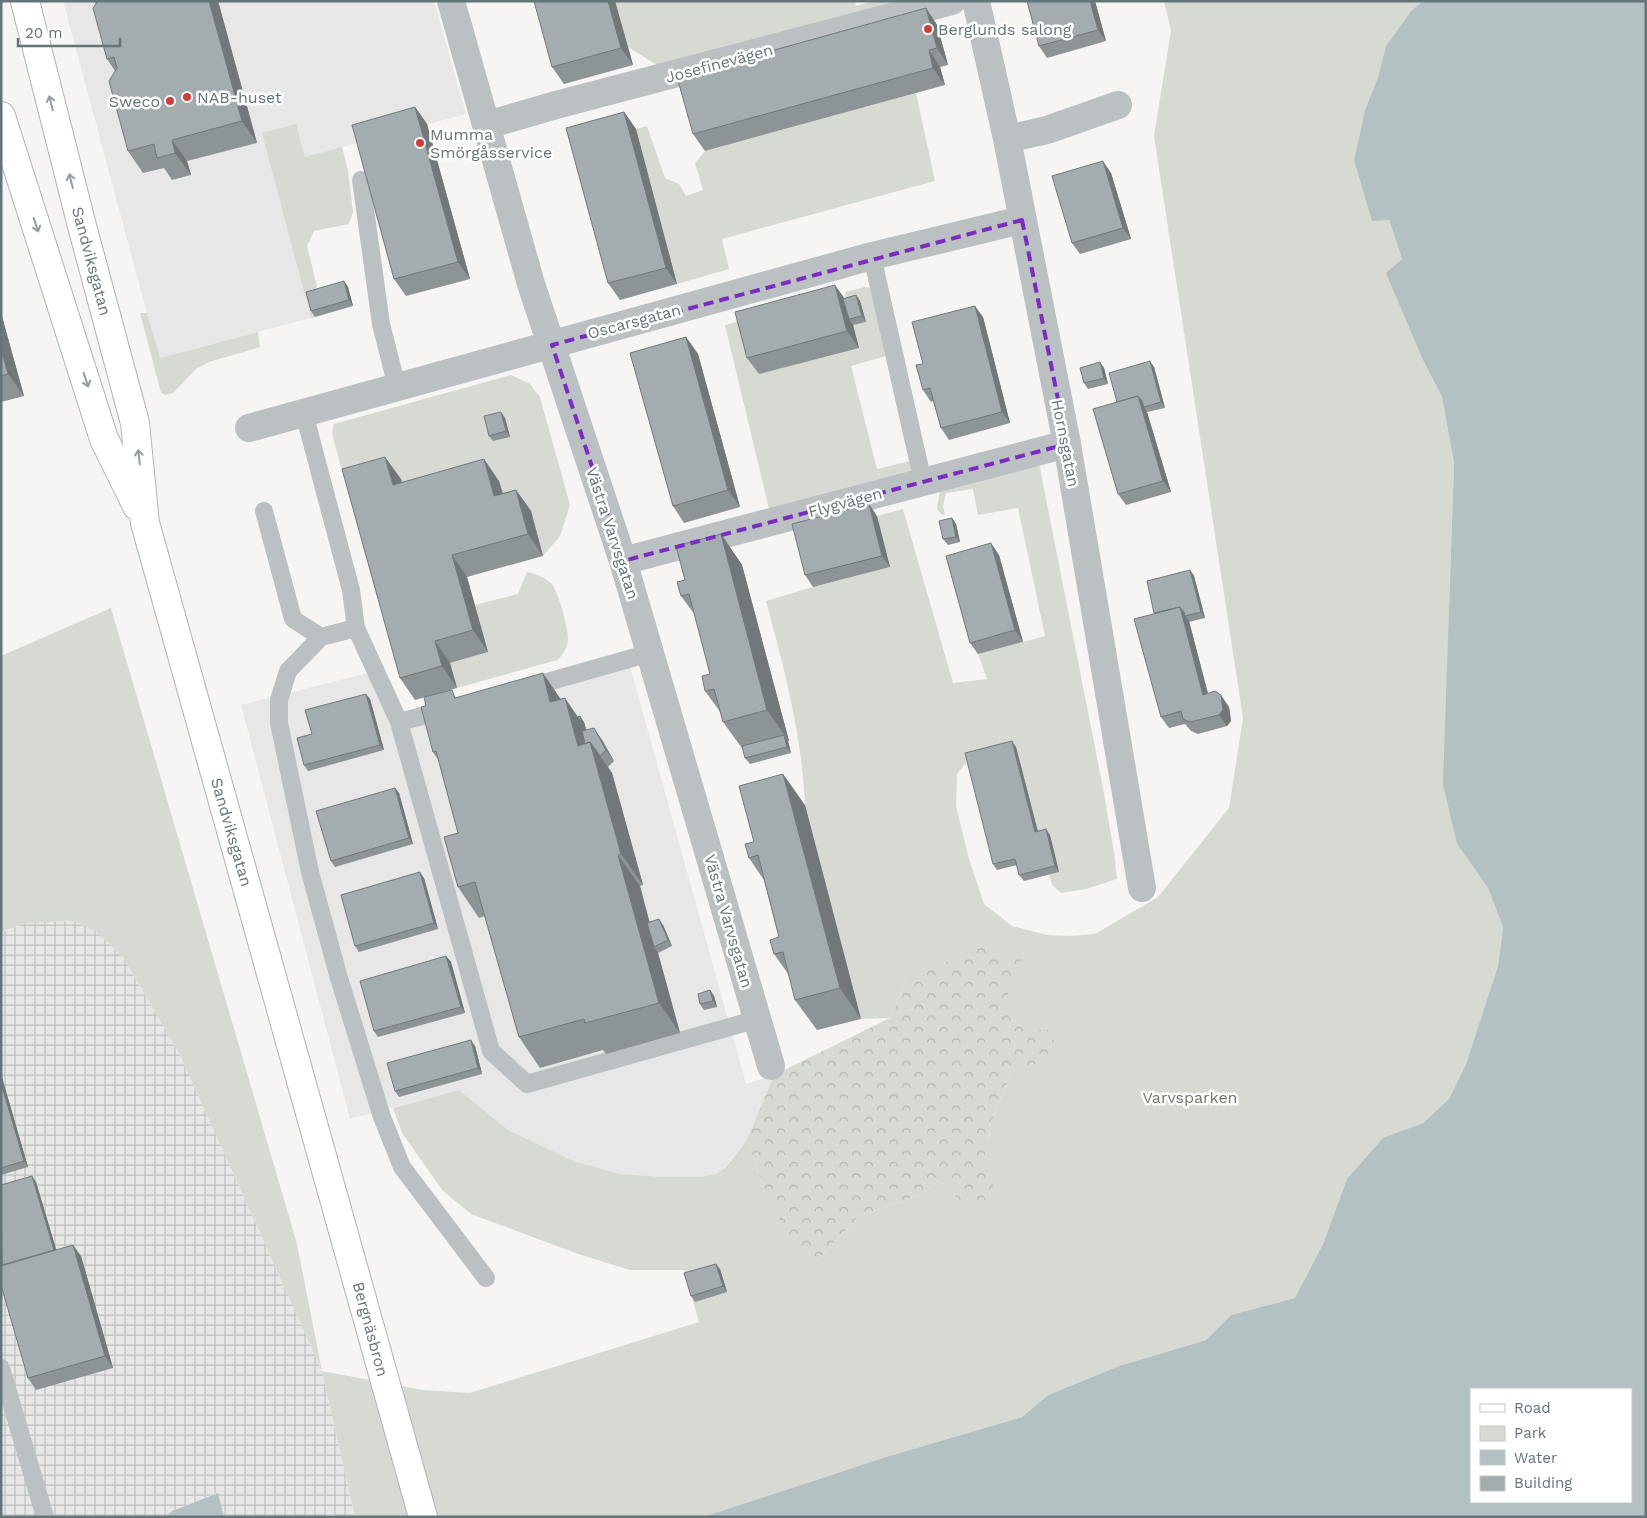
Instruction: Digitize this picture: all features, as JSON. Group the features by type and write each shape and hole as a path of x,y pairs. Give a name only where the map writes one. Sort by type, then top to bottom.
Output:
{"main road":[{"name":"Sandviksgatan","path":"25,1 82,226 135,423 145,523 319,1142"},
{"name":"Sandviksgatan","path":"1,116 104,439 145,523"},
{"name":"Bergnäsbron","path":"319,1142 423,1517"}],"street":[{"name":"Västra Varvsgatan","path":"452,1 531,284 624,561 772,1066"},
{"name":"Josefinevägen","path":"486,126 952,1"},
{"name":"Hornsgatan","path":"976,1 1007,139 1067,444 1142,888"},
{"path":"1007,139 1047,130 1118,105"},
{"name":"Oscarsgatan","path":"249,428 872,256 1022,220"},
{"name":"Flygvägen","path":"624,561 1067,444"}],"lane":[{"path":"361,180 381,324 397,387"},
{"path":"872,256 923,482"},
{"path":"304,413 351,590 356,628 399,722 491,1052 527,1084 758,1019"},
{"path":"264,511 293,619 321,638"},
{"path":"356,628 321,638 288,671 279,700 279,723 310,872 339,978 382,1117 402,1166 486,1278"},
{"path":"510,692 650,653"},
{"path":"399,722 464,704"},
{"path":"1,1368 45,1517"}],"highlighted area":[{"path":"1022,220 1067,444 623,561 552,345"}],"shaded area":[{"path":"63,1 434,1 466,114 305,157 263,133 311,318 159,358"},
{"path":"628,659 746,1084 774,1075 747,1140 725,1167 716,1174 700,1177 664,1177 621,1174 576,1162 508,1130 459,1090 350,1119 241,705 383,669 399,722"},
{"path":"74,921 97,932 123,957 180,1055 322,1371 355,1517 326,1515 326,1517 224,1517 217,1493 172,1511 165,1517 1,1517 1,932 26,923"}],"green space":[{"path":"615,1 855,1 856,6 872,1 898,1 657,65 628,47"},
{"name":"Varvsparken","path":"1164,1 1423,1 1411,11 1386,46 1378,77 1365,110 1354,160 1389,220 1402,259 1389,271 1423,360 1442,397 1454,463 1449,608 1457,844 1488,888 1503,926 1498,966 1466,1064 1449,1099 1423,1123 1383,1139 1324,1242 1295,1298 1231,1315 1206,1340 1119,1366 1048,1395 1022,1417 886,1457 703,1517 355,1517 322,1371 423,1390 470,1393 699,1322 684,1270 630,1270 578,1254 471,1214 443,1191 402,1133 393,1108 459,1090 508,1130 576,1162 621,1174 700,1177 716,1174 726,1167 747,1140 764,1188 817,1261 859,1216 923,1194 937,1181 950,1186 957,1198 989,1137 991,1122 1011,1074 1044,1030 1026,1030 1002,1011 907,978 890,1018 861,1019 805,805 796,727 766,601 890,567 877,516 903,509 953,683 987,679 978,654 1045,636 1018,508 978,515 973,489 946,493 943,506 945,515 942,515 937,509 940,489 1039,463 1103,788 1117,879 1086,889 1061,893 1052,885 1049,874 1059,872 1050,835 1039,837 969,759 957,774 956,806 969,859 984,904 1012,926 1047,935 1095,934 1158,897 1229,808 1243,718 1154,136 1171,31"},
{"path":"916,93 935,181 722,239 729,269 677,284 636,129 647,126 665,178 679,184 686,196 703,190 695,163 705,151"},
{"path":"296,124 305,157 342,147 348,170 353,212 349,224 314,231 307,246 317,286 310,298 315,317 311,318 262,133"},
{"path":"865,287 871,288 886,356 851,366 877,469 910,461 911,471 769,509 725,325 742,320 853,325 866,322 847,304 845,292"},
{"path":"140,313 147,313 160,358 258,332 260,347 209,362 196,369 173,393 166,395 161,393"},
{"path":"511,375 530,384 540,397 570,505 560,536 543,556 531,512 358,491 341,468 332,433 334,424"},
{"path":"527,572 543,578 552,584 554,588 567,628 568,640 564,652 557,660 457,688 450,663 488,652 475,605 518,594"},
{"path":"111,608 297,1244 322,1371 180,1055 123,957 97,932 74,921 26,923 1,932 1,656"},
{"path":"981,948 1021,959 1002,1011 1026,1030 1049,1030 1060,1053 1011,1074 991,1122 985,1158 998,1204 960,1205 950,1186 937,1181 923,1194 859,1216 817,1261 795,1250 764,1188 747,1140 774,1075 890,1018 907,978"}],"water":[{"path":"1423,1 1646,1 1646,1517 703,1517 886,1457 1022,1417 1048,1395 1119,1366 1206,1340 1231,1315 1295,1298 1324,1242 1347,1179 1383,1138 1423,1123 1449,1099 1466,1064 1498,966 1503,927 1488,888 1457,844 1443,784 1454,463 1442,397 1423,360 1386,273 1402,259 1389,220 1372,221 1354,160 1365,110 1378,77 1386,46 1411,11"},
{"path":"218,1493 224,1517 165,1517 172,1511"}],"building":[{"name":"NAB-huset","path":"98,1 209,1 242,121 172,140 175,153 157,158 154,144 128,151 109,81 117,68 114,57 107,59 93,8"},
{"path":"534,1 608,1 621,48 552,67"},
{"path":"1027,1 1090,1 1098,30 1039,46"},
{"path":"926,8 937,48 929,50 933,68 693,134 677,77"},
{"path":"415,107 458,262 394,279 352,125"},
{"path":"624,112 666,268 608,283 566,128"},
{"path":"1103,161 1123,228 1072,243 1052,176"},
{"path":"344,281 349,300 311,311 306,292"},
{"path":"835,285 847,331 747,358 735,312"},
{"path":"856,295 862,316 849,319 843,299"},
{"path":"975,306 1002,412 941,428 930,388 923,390 916,365 923,364 912,322"},
{"path":"686,337 728,490 673,506 630,353"},
{"path":"1,348 8,374 1,376"},
{"path":"1150,361 1161,402 1144,407 1138,396 1117,402 1109,373"},
{"path":"1100,362 1104,378 1084,383 1080,368"},
{"path":"1138,396 1163,481 1118,494 1093,409"},
{"path":"501,412 506,431 489,436 484,416"},
{"path":"385,457 393,485 484,459 494,496 516,490 528,534 452,555 473,630 435,641 442,666 400,678 342,469"},
{"path":"869,504 882,556 805,575 792,524"},
{"path":"952,518 956,537 943,539 939,521"},
{"path":"721,534 767,710 723,722 714,689 705,691 702,676 710,674 689,594 681,596 677,582 685,580 676,546"},
{"path":"991,543 1015,630 970,643 946,556"},
{"path":"1190,570 1201,612 1185,616 1180,607 1154,613 1147,581"},
{"path":"1180,607 1203,695 1215,691 1221,695 1223,710 1219,715 1190,722 1183,719 1181,711 1161,717 1134,619"},
{"path":"543,673 550,702 565,698 578,746 590,742 621,854 618,855 659,1003 585,1023 584,1019 519,1037 475,882 458,887 444,837 458,833 436,751 433,752 421,707 426,706 424,697 452,690 455,698"},
{"path":"366,694 380,745 304,765 297,738 312,734 305,710"},
{"path":"594,728 606,750 600,756 590,742 585,744 582,731"},
{"path":"784,735 787,747 745,758 742,746"},
{"path":"1012,741 1035,832 1046,829 1055,866 1019,875 1015,859 993,864 965,753"},
{"path":"783,774 840,988 795,1000 783,952 774,954 770,940 779,937 758,855 749,858 745,844 754,842 739,786"},
{"path":"395,788 409,838 331,861 316,811"},
{"path":"420,872 434,923 355,946 341,895"},
{"path":"659,919 668,940 654,947 647,923"},
{"path":"446,956 461,1007 374,1031 360,981"},
{"path":"710,990 713,1001 700,1004 698,994"},
{"path":"471,1040 478,1068 395,1091 387,1063"},
{"path":"1,1083 24,1161 1,1168"},
{"path":"32,1176 54,1250 2,1265 1,1185"},
{"path":"73,1245 105,1356 28,1378 1,1285 1,1266"},
{"path":"716,1264 723,1286 691,1296 684,1273"}],"place":[{"name":"Berglunds salong","path":"928,29"},
{"name":"NAB-huset","path":"187,97"},
{"name":"Sweco","path":"170,101"},
{"name":"Mumma Smörgåsservice","path":"420,143"}]}
